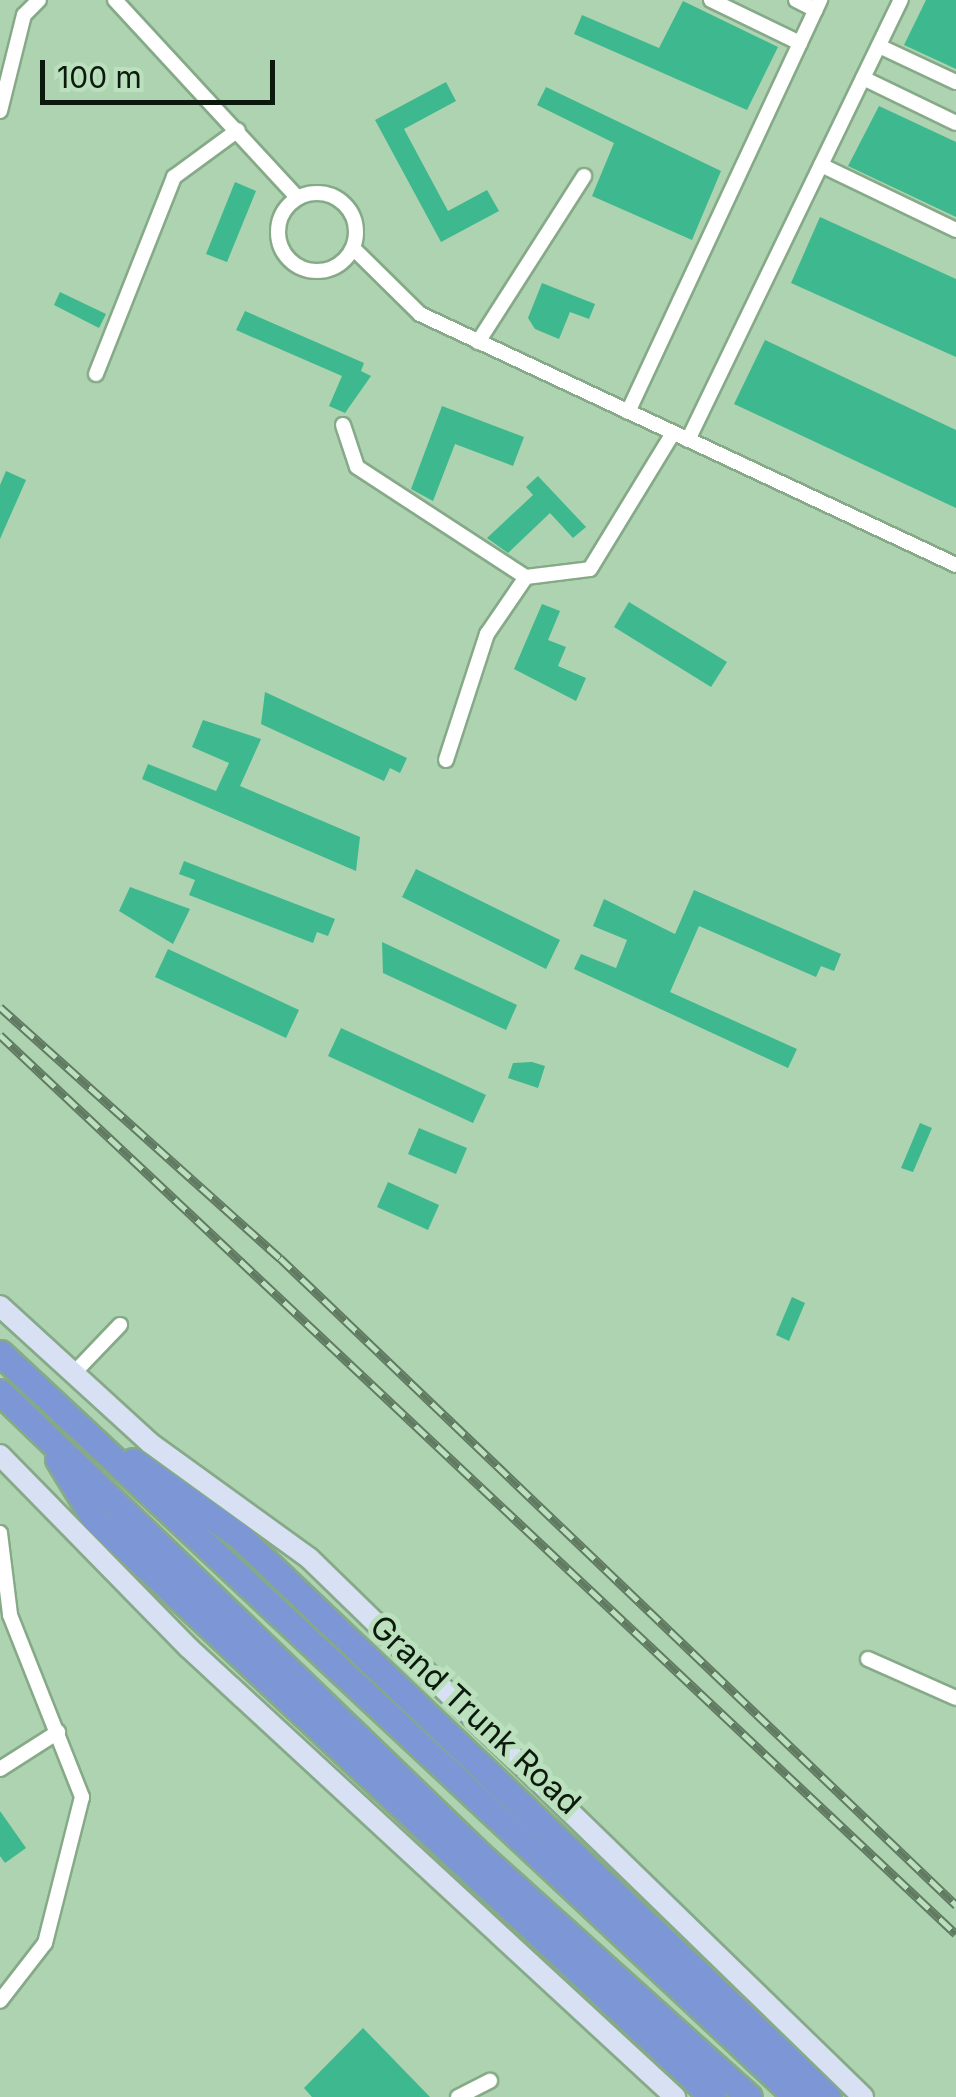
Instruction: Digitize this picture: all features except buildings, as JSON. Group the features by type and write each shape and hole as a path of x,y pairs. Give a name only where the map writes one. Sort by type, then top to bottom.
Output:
{"highway":[{"name":"Grand Trunk Road","path":"0,1352 372,1703 815,2094"},
{"path":"0,1392 303,1698 749,2097"},
{"name":"Grand Trunk Road","path":"56,1406 239,1536 393,1682 780,2066"},
{"path":"343,1735 713,2097"}],"street":[{"path":"0,111 24,15 38,0"},
{"path":"115,0 297,197"},
{"path":"711,0 800,43"},
{"path":"628,412 818,5 796,0"},
{"path":"688,440 901,0"},
{"path":"878,46 956,82"},
{"path":"863,78 956,122"},
{"path":"96,374 174,177 238,130"},
{"path":"821,164 956,230"},
{"path":"478,342 584,176"},
{"path":"354,248 319,272 293,264 278,222 297,197 319,192 348,206 354,248 420,314 956,564"},
{"path":"343,425 357,466 526,577 590,569 673,433"},
{"path":"446,760 487,634 526,577"},
{"path":"0,1306 73,1374 374,1619 837,2065 863,2097"},
{"path":"73,1374 120,1325"},
{"path":"0,1455 318,1767 675,2097"},
{"path":"0,1532 10,1615 82,1797 67,1885 46,1943 3,1993"},
{"path":"868,1659 956,1698"},
{"path":"0,1769 58,1732"},
{"path":"458,2097 490,2080"}],"railway":[{"path":"0,1007 280,1258 956,1905"},
{"path":"0,1035 956,1934"}]}
